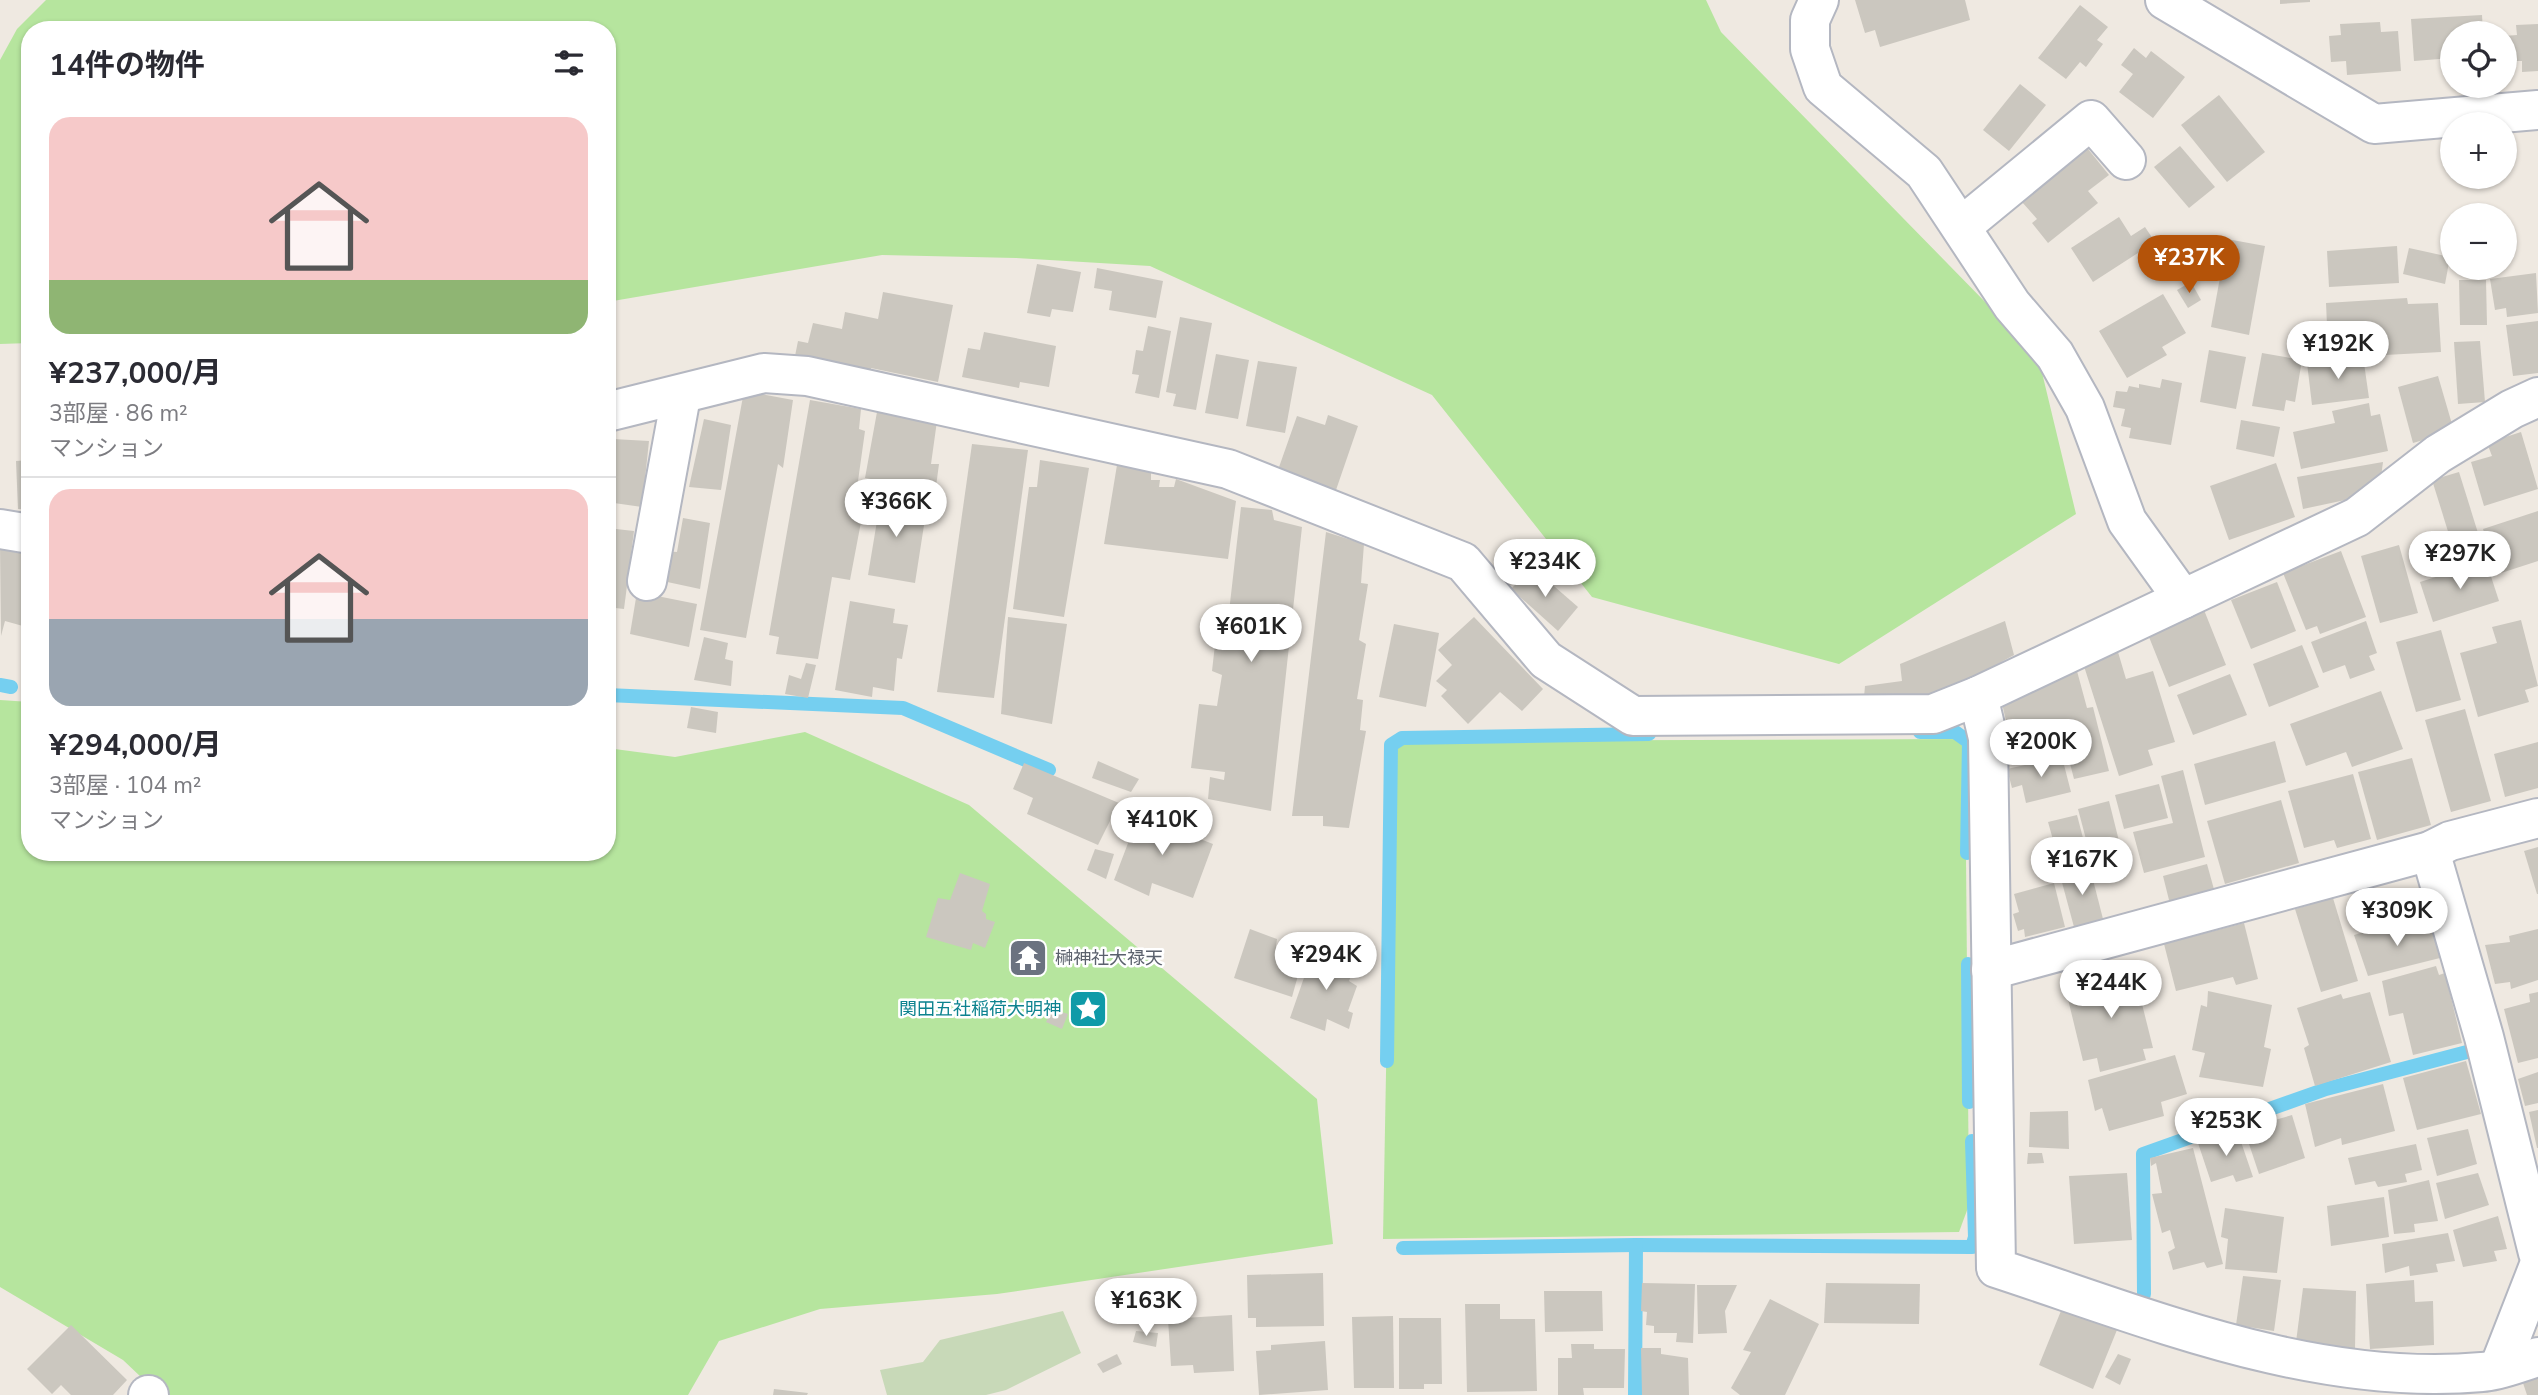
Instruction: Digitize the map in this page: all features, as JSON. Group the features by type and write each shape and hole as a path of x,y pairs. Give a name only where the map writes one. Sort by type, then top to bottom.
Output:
{"street":[{"path":"1819,0 1810,20 1810,50 1823,87 1924,172 2012,305 2055,355 2085,408 2127,521 2183,599"},
{"path":"2165,0 2374,124 2538,110"},
{"path":"1962,226 2091,120 2126,160"},
{"path":"616,410 681,396 764,373 807,376 1228,469 1463,562 1546,660 1633,716 1933,714 1978,696 2357,517 2438,454 2512,409 2538,397"},
{"path":"647,581 681,396"},
{"path":"0,529 21,532"},
{"path":"1978,696 1988,738 1996,1268 2197,1334 2284,1358 2390,1374 2484,1372 2538,1357"},
{"path":"1991,970 2430,851 2450,841 2538,818"},
{"path":"2430,851 2487,1048 2538,1253"},
{"path":"2499,1368 2538,1268"}],"green space":[{"path":"46,0 1706,0 1721,32 2038,356 2076,514 1839,664 1592,597 1432,395 1150,266 1016,258 882,255 616,300 616,21 25,21"},
{"path":"21,25 21,343 0,344 0,60"},
{"path":"0,700 21,701 21,861 616,861 616,749 675,757 805,732 969,805 1317,1099 1333,1244 997,1294 820,1309 719,1341 688,1395 160,1395 123,1360 0,1287"},
{"path":"1965,739 1969,1205 1959,1232 1383,1239 1392,741"},
{"path":"1063,1311 1081,1353 1006,1390 986,1395 887,1395 880,1370 923,1362 940,1340"}],"building":[{"path":"1855,0 1965,0 1970,20 1880,47 1875,30 1865,33"},
{"path":"2280,0 2310,0 2310,2 2280,4"},
{"path":"2080,5 2108,27 2097,40 2103,44 2086,67 2080,62 2066,79 2038,58"},
{"path":"2482,15 2482,21 2440,21 2440,59 2414,61 2411,19"},
{"path":"2380,22 2381,32 2398,31 2401,71 2347,75 2346,61 2331,62 2329,36 2341,35 2340,24"},
{"path":"2538,24 2538,71 2522,72 2522,61 2517,61 2517,25"},
{"path":"2134,48 2146,58 2151,51 2185,77 2153,118 2119,92 2133,74 2121,65"},
{"path":"2020,84 2046,105 2009,151 1983,130"},
{"path":"2219,95 2265,152 2227,182 2181,125"},
{"path":"2180,146 2215,187 2189,208 2154,167"},
{"path":"2088,149 2109,175 2088,191 2098,203 2048,243 2032,223 2037,219 2022,202"},
{"path":"2119,217 2131,236 2145,227 2155,242 2093,282 2071,248"},
{"path":"2227,239 2265,246 2249,335 2211,327"},
{"path":"2397,246 2399,283 2329,287 2327,251"},
{"path":"2409,248 2440,255 2440,280 2446,280 2445,284 2403,274"},
{"path":"1037,264 1081,272 1073,312 1052,309 1050,317 1027,313"},
{"path":"1097,268 1163,281 1156,318 1109,310 1112,291 1094,288"},
{"path":"2536,273 2538,313 2507,317 2506,308 2495,310 2490,280 2517,280 2517,275"},
{"path":"2459,280 2486,280 2487,325 2460,325"},
{"path":"2191,282 2201,300 2188,308 2177,290"},
{"path":"883,292 953,305 938,382 871,368 870,376 794,361 798,341 808,343 813,323 842,329 845,312 878,319"},
{"path":"2163,294 2186,333 2162,347 2167,355 2127,378 2099,331"},
{"path":"2407,298 2408,304 2438,303 2441,352 2385,355 2384,344 2328,347 2326,303"},
{"path":"1180,317 1212,323 1196,410 1173,406 1176,394 1166,392"},
{"path":"2538,321 2538,373 2513,376 2506,325"},
{"path":"1148,326 1171,331 1159,398 1135,393 1139,375 1132,374 1136,350 1143,351"},
{"path":"984,332 1056,346 1049,387 1020,382 1019,388 962,377 968,348 980,350"},
{"path":"2480,341 2485,402 2458,404 2454,342"},
{"path":"2209,350 2246,357 2236,409 2200,402"},
{"path":"2262,353 2302,360 2295,402 2286,400 2284,411 2252,406"},
{"path":"1216,354 1249,360 1238,419 1205,413"},
{"path":"2363,356 2369,398 2312,405 2307,363"},
{"path":"1258,361 1297,367 1285,433 1246,426"},
{"path":"2438,376 2454,431 2413,443 2398,387"},
{"path":"2162,379 2182,383 2171,445 2129,438 2131,428 2121,426 2125,409 2113,407 2116,391 2127,392 2129,386 2139,388 2139,384 2160,388"},
{"path":"744,391 793,400 783,468 778,464 746,638 700,630"},
{"path":"810,400 861,409 859,429 865,431 858,481 865,483 857,520 861,522 850,580 832,577 818,659 776,654 779,637 769,635"},
{"path":"2369,403 2371,416 2380,414 2388,451 2301,469 2293,432 2335,423 2332,411"},
{"path":"877,412 937,421 931,464 939,464 935,494 904,490 904,485 865,478"},
{"path":"1328,415 1358,426 1336,490 1278,470 1297,416 1325,425"},
{"path":"704,419 731,425 721,490 689,487"},
{"path":"2241,420 2280,427 2274,457 2236,449"},
{"path":"2521,432 2538,489 2484,506 2471,462 2492,456 2487,443"},
{"path":"616,439 649,441 642,507 616,503"},
{"path":"972,444 1028,450 994,698 937,692"},
{"path":"1040,460 1089,468 1064,617 1013,609 1029,487 1037,487"},
{"path":"16,461 21,461 21,509 18,509"},
{"path":"2383,462 2381,477 2350,499 2303,509 2297,477"},
{"path":"2276,463 2295,517 2229,540 2210,486"},
{"path":"1117,465 1151,471 1151,480 1160,480 1159,487 1174,487 1176,479 1236,501 1228,559 1104,544"},
{"path":"2459,472 2483,549 2456,557 2432,480"},
{"path":"870,498 927,506 915,583 868,575 877,521 867,518"},
{"path":"1241,507 1272,510 1274,520 1302,527 1271,811 1208,799 1210,777 1224,780 1225,772 1191,768 1199,704 1217,706 1222,675 1212,671 1219,609 1229,612"},
{"path":"2538,511 2538,561 2498,574 2483,529"},
{"path":"683,518 710,523 700,589 658,580 663,551 677,552"},
{"path":"616,529 634,531 624,609 616,608"},
{"path":"1326,532 1364,544 1361,583 1368,584 1359,640 1366,644 1357,699 1363,700 1360,730 1366,731 1349,828 1323,826 1323,816 1292,816"},
{"path":"0,545 21,551 21,625 5,621 1,636"},
{"path":"2399,545 2418,613 2380,623 2361,556"},
{"path":"2341,551 2366,617 2320,634 2317,626 2306,630 2283,573"},
{"path":"2486,561 2499,601 2433,622 2420,582"},
{"path":"1532,567 1578,607 1558,631 1511,589"},
{"path":"2277,582 2296,631 2251,649 2231,600"},
{"path":"637,592 697,604 689,647 630,634"},
{"path":"850,601 895,609 893,623 908,625 902,659 897,658 894,691 873,687 872,697 835,690"},
{"path":"2204,610 2226,665 2169,687 2147,632"},
{"path":"1008,617 1067,624 1052,724 1001,714"},
{"path":"1474,617 1543,689 1522,711 1500,692 1468,724 1441,696 1447,690 1436,681 1452,665 1438,650"},
{"path":"2521,620 2538,686 2525,690 2529,702 2478,717 2460,653 2497,643 2492,627"},
{"path":"2005,621 2014,655 1935,698 1864,697 1865,686 1902,681 1900,664"},
{"path":"2366,621 2377,653 2369,656 2375,670 2350,679 2345,665 2323,673 2311,642"},
{"path":"1394,624 1439,633 1426,707 1379,697"},
{"path":"2441,630 2461,700 2416,712 2396,642"},
{"path":"704,637 728,643 725,659 733,661 731,686 694,680"},
{"path":"2302,645 2319,687 2269,707 2253,664"},
{"path":"2118,652 2126,679 2153,671 2175,742 2148,750 2153,765 2119,776 2083,663"},
{"path":"806,663 816,665 808,698 785,694 789,675 801,679"},
{"path":"2077,671 2087,708 2093,707 2109,771 2074,779 2065,744 2014,756 2001,699 2035,691 2033,682"},
{"path":"2230,674 2247,715 2193,735 2177,695"},
{"path":"2381,691 2403,749 2352,767 2346,752 2306,766 2290,724"},
{"path":"691,707 718,712 716,733 687,728"},
{"path":"2465,709 2491,801 2451,812 2425,720"},
{"path":"2275,741 2286,782 2205,805 2194,764"},
{"path":"2538,742 2538,788 2505,797 2494,754"},
{"path":"2062,757 2071,792 2026,803 2022,785 2012,788 2007,769"},
{"path":"2412,758 2431,825 2377,840 2358,772"},
{"path":"1098,761 1139,779 1131,792 1092,778"},
{"path":"1024,763 1119,803 1098,845 1027,814 1033,798 1013,789"},
{"path":"2183,770 2205,857 2144,873 2133,832 2173,823 2161,776"},
{"path":"2353,774 2371,839 2337,848 2334,840 2304,848 2288,791"},
{"path":"2159,784 2168,818 2124,829 2115,795"},
{"path":"2281,800 2299,863 2225,884 2207,821"},
{"path":"2109,801 2127,873 2097,881 2078,809"},
{"path":"1141,809 1170,819 1167,826 1213,844 1193,898 1152,883 1149,896 1114,880"},
{"path":"2077,815 2089,861 2061,868 2048,822"},
{"path":"2538,847 2538,894 2537,894 2524,851"},
{"path":"1095,849 1114,854 1106,879 1087,870"},
{"path":"2207,864 2215,893 2170,904 2163,876"},
{"path":"2090,868 2103,919 2074,927 2060,875"},
{"path":"960,873 990,884 982,911 986,914 986,919 995,922 985,948 973,943 971,950 926,937 938,898 950,900"},
{"path":"2054,883 2065,927 2025,937 2024,929 2018,931 2013,914 2019,912 2014,894"},
{"path":"2333,898 2358,981 2321,992 2295,909"},
{"path":"2431,922 2440,958 2368,976 2354,935 2384,926 2388,933"},
{"path":"2244,923 2258,979 2236,985 2233,977 2176,991 2164,944"},
{"path":"1250,929 1277,939 1276,946 1304,954 1292,997 1234,978"},
{"path":"2538,929 2538,980 2511,989 2510,982 2495,984 2485,945 2510,942 2509,936"},
{"path":"1314,949 1356,963 1349,981 1357,986 1348,1011 1353,1013 1349,1029 1327,1019 1325,1031 1290,1018"},
{"path":"2436,966 2439,975 2445,973 2462,1043 2413,1055 2403,1013 2389,1016 2382,981"},
{"path":"2133,968 2153,1048 2143,1049 2146,1060 2100,1072 2097,1058 2083,1061 2067,995 2079,991 2078,982"},
{"path":"2072,973 2076,988 2065,991 2061,975"},
{"path":"2208,991 2272,1005 2264,1047 2271,1049 2263,1087 2199,1077 2205,1053 2192,1050 2201,1005 2207,1007"},
{"path":"2370,992 2391,1062 2315,1086 2304,1048 2309,1045 2297,1008 2341,994 2343,999"},
{"path":"2538,992 2538,1058 2518,1063 2504,1009 2530,1002 2529,994"},
{"path":"1053,1009 1068,1014 1062,1029 1046,1022"},
{"path":"2175,1055 2187,1094 2161,1102 2164,1116 2109,1131 2102,1108 2095,1111 2088,1080"},
{"path":"2466,1061 2481,1114 2417,1130 2403,1078"},
{"path":"2538,1072 2538,1103 2525,1106 2518,1079"},
{"path":"2383,1084 2395,1131 2342,1145 2341,1138 2315,1147 2305,1104"},
{"path":"2538,1110 2538,1148 2537,1148 2529,1112"},
{"path":"2068,1111 2069,1149 2029,1147 2030,1112"},
{"path":"2292,1115 2305,1158 2259,1174 2244,1129"},
{"path":"2468,1129 2477,1164 2437,1176 2427,1138"},
{"path":"2237,1130 2253,1177 2236,1182 2233,1175 2211,1182 2198,1143"},
{"path":"2416,1144 2422,1170 2405,1174 2407,1182 2378,1187 2375,1181 2355,1185 2348,1158"},
{"path":"2193,1148 2223,1264 2207,1268 2204,1262 2173,1270 2168,1252 2175,1248 2170,1230 2162,1233 2152,1194 2162,1193 2156,1163 2151,1166 2150,1158"},
{"path":"2028,1153 2042,1153 2044,1163 2027,1164"},
{"path":"2127,1173 2132,1240 2074,1244 2069,1176"},
{"path":"2478,1173 2489,1205 2445,1219 2436,1183"},
{"path":"2429,1180 2438,1221 2414,1224 2415,1232 2394,1234 2388,1190"},
{"path":"2384,1197 2389,1237 2331,1246 2327,1206"},
{"path":"2225,1208 2284,1217 2277,1273 2225,1269 2228,1239 2221,1237"},
{"path":"2498,1216 2507,1249 2494,1251 2497,1261 2463,1267 2453,1230"},
{"path":"2448,1233 2455,1261 2436,1264 2438,1272 2410,1276 2409,1266 2385,1273 2382,1244"},
{"path":"1323,1273 1324,1326 1256,1327 1256,1318 1248,1318 1247,1275"},
{"path":"2243,1276 2281,1280 2274,1331 2236,1325"},
{"path":"2414,1280 2415,1302 2433,1301 2434,1345 2370,1349 2366,1284"},
{"path":"1642,1283 1695,1284 1693,1343 1676,1342 1677,1333 1654,1333 1654,1326 1646,1325 1647,1312 1641,1311"},
{"path":"1826,1283 1920,1284 1919,1324 1824,1323"},
{"path":"1697,1285 1737,1285 1725,1311 1727,1333 1698,1334"},
{"path":"2303,1288 2356,1291 2355,1349 2296,1342"},
{"path":"1544,1291 1602,1291 1603,1331 1545,1332"},
{"path":"1770,1299 1819,1324 1785,1395 1740,1395 1731,1388 1751,1352 1743,1350"},
{"path":"2065,1301 2082,1307 2078,1317 2119,1325 2093,1389 2039,1365"},
{"path":"1465,1304 1500,1304 1500,1319 1535,1319 1537,1391 1467,1392"},
{"path":"1232,1315 1234,1371 1194,1373 1193,1365 1171,1366 1168,1319"},
{"path":"1393,1316 1394,1388 1354,1388 1352,1317"},
{"path":"1399,1318 1441,1318 1442,1384 1424,1384 1424,1389 1399,1389"},
{"path":"71,1325 127,1380 113,1395 71,1395 61,1385 52,1394 27,1369"},
{"path":"1136,1331 1158,1333 1156,1347 1133,1342"},
{"path":"1325,1341 1328,1390 1259,1395 1256,1351 1271,1350 1271,1345"},
{"path":"1571,1344 1594,1344 1594,1349 1625,1349 1624,1388 1583,1388 1584,1395 1558,1395 1558,1358 1572,1358"},
{"path":"1641,1348 1661,1348 1661,1354 1688,1358 1689,1395 1642,1395"},
{"path":"1117,1354 1122,1364 1103,1373 1097,1364"},
{"path":"2118,1354 2131,1359 2120,1385 2105,1377"},
{"path":"2538,1372 2538,1395 2527,1395 2521,1377"},
{"path":"774,1389 808,1393 773,1395"}],"waterway":[{"path":"0,685 11,687"},
{"path":"616,695 903,708 1049,770"},
{"path":"1920,732 1955,732 1969,742 1967,853"},
{"path":"1387,1061 1391,745 1402,738 1649,734"},
{"path":"1968,964 1969,1102"},
{"path":"2144,1294 2143,1154 2326,1089 2486,1047"},
{"path":"1403,1248 1636,1245 1972,1247 1975,1237 1972,1141"},
{"path":"1635,1395 1636,1245"}],"place":[{"name":"榊神社大禄天","path":"1028,958"},
{"name":"関田五社稲荷大明神","path":"1088,1009"}]}
